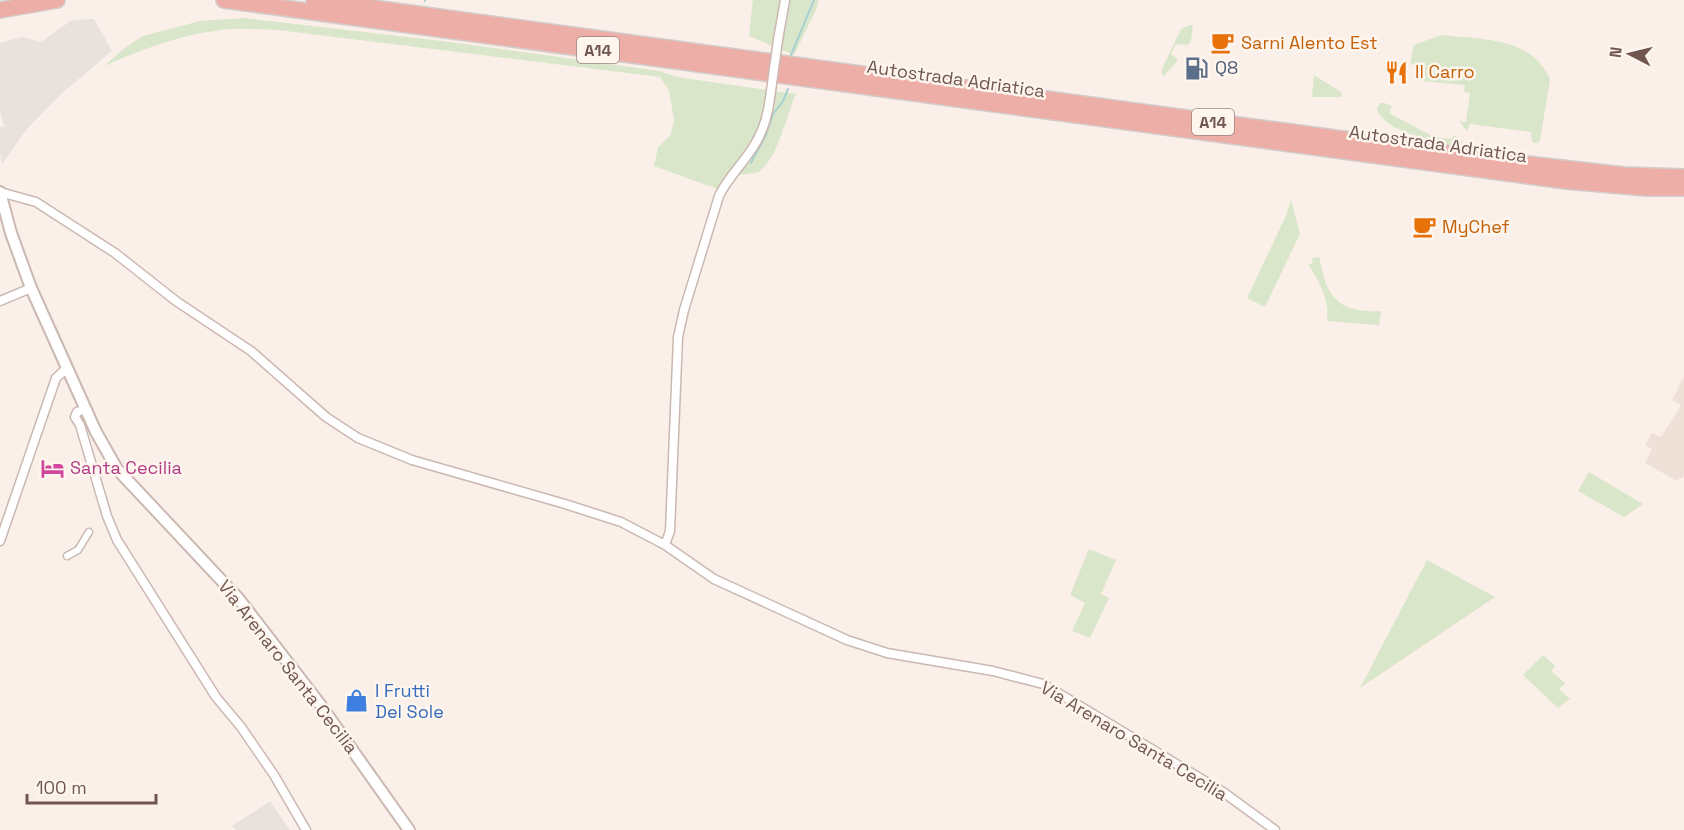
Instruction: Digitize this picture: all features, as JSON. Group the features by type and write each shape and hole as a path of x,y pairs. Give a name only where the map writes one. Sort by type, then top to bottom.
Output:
{"highway":[{"path":"0,10 57,0"},
{"name":"Autostrada Adriatica","path":"224,0 1554,180 1604,185 1684,188"},
{"name":"Autostrada Adriatica","path":"324,1 1535,165 1624,175 1684,177"}],"street":[{"path":"665,545 670,531 678,337 719,196 725,184 755,144 768,108 785,0"},
{"name":"Via Arenaro Santa Cecilia","path":"0,192 36,202 114,253 176,301 251,351 326,417 358,438 412,460 621,522 665,545 714,579 846,640 887,653 993,671 1043,684 1223,792 1275,830"},
{"name":"Via Arenaro Santa Cecilia","path":"0,192 11,233 31,288 96,432 117,469 238,598 319,703 409,830"},
{"path":"0,301 31,288"},
{"path":"0,541 56,378 67,368"},
{"path":"86,409 77,412 75,417 80,425 107,516 117,540 216,696 241,727 274,775 306,830"},
{"path":"68,556 78,550 89,532"}],"shaded area":[{"path":"94,19 112,51 61,94 27,129 2,164 0,127 4,127 0,111 0,43 22,37 41,42 72,20"},
{"path":"1684,377 1684,476 1677,481 1645,463 1652,449 1645,445 1652,433 1661,437 1681,405 1672,400"},
{"path":"270,801 290,830 235,830 232,826"}],"green space":[{"path":"753,0 819,0 794,55 749,36"},
{"path":"244,18 442,41 660,71 677,77 796,94 770,160 756,173 728,180 720,190 654,166 658,147 671,134 674,120 669,91 660,77 278,30 243,29 206,32 176,39 104,66 143,36 200,21"},
{"path":"1193,24 1191,41 1188,45 1176,44 1171,54 1178,60 1164,76 1162,75 1162,69 1181,29"},
{"path":"1441,35 1504,43 1530,55 1541,65 1550,79 1540,141 1532,142 1531,132 1470,124 1467,131 1459,121 1466,122 1470,93 1464,92 1465,85 1422,81 1424,67 1410,64 1414,45"},
{"path":"1314,75 1341,92 1342,97 1312,97"},
{"path":"1380,103 1392,106 1389,113 1434,137 1451,139 1454,135 1462,141 1460,146 1426,139 1401,130 1382,117 1377,109"},
{"path":"1291,200 1300,234 1265,307 1247,298 1285,218"},
{"path":"1319,257 1329,290 1334,297 1345,306 1366,311 1381,311 1379,325 1327,321 1325,298 1308,264 1313,263 1312,258"},
{"path":"1589,472 1643,504 1624,517 1578,491"},
{"path":"1089,549 1116,560 1101,594 1109,598 1090,638 1072,631 1085,603 1070,595"},
{"path":"1427,560 1495,597 1360,688"},
{"path":"1543,655 1555,666 1551,671 1565,683 1559,689 1570,699 1558,708 1523,675"}],"waterway":[{"path":"791,55 814,0"},
{"path":"751,163 766,135 773,114 783,101 788,89"}],"place":[{"name":"Sarni Alento Est","path":"1223,43"},
{"name":"Q8","path":"1197,68"},
{"name":"Il Carro","path":"1397,72"},
{"name":"MyChef","path":"1424,227"},
{"name":"Santa Cecilia","path":"52,468"},
{"name":"I Frutti Del Sole","path":"357,701"}]}
